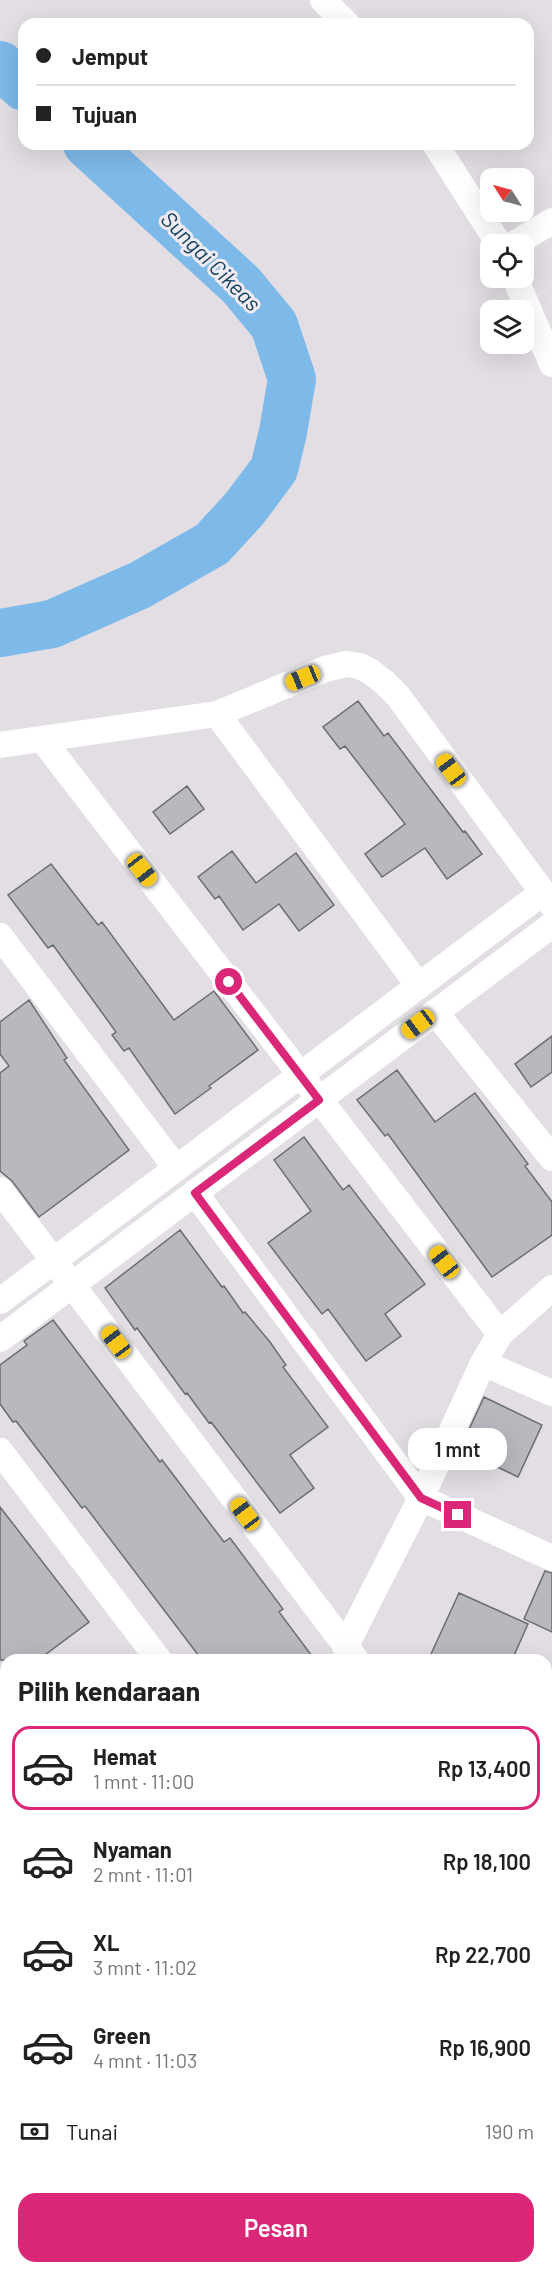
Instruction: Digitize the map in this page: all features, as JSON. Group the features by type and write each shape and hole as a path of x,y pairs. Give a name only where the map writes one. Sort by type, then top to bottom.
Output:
{"street":[{"path":"323,0 341,18"},
{"path":"439,150 494,234"},
{"path":"531,234 552,221"},
{"path":"519,288 552,364"},
{"path":"0,745 217,714 325,669 346,664 360,666 384,682 398,696 547,899 419,986 0,1301"},
{"path":"217,714 419,986"},
{"path":"42,739 500,1334"},
{"path":"0,1340 552,925"},
{"path":"0,936 176,1168"},
{"path":"435,1012 552,1158"},
{"path":"0,1190 355,1654"},
{"path":"195,1193 421,1498 552,1558"},
{"path":"358,1654 421,1498 483,1363 500,1334 552,1288"},
{"path":"483,1363 552,1393"},
{"path":"0,1452 154,1654"}],"building":[{"path":"358,701 384,736 388,733 482,854 447,879 425,848 382,877 365,854 405,824 345,746 340,749 323,727"},
{"path":"187,786 204,809 170,834 153,812"},
{"path":"232,851 256,883 296,853 334,905 299,931 279,904 243,930 219,896 215,899 198,877"},
{"path":"51,864 98,925 102,922 174,1020 214,991 258,1050 175,1114 129,1048 124,1051 112,1035 116,1032 53,945 48,948 8,895"},
{"path":"29,1000 67,1058 64,1060 129,1150 39,1217 12,1181 0,1171 0,1073 9,1066 0,1054 0,1022"},
{"path":"552,1036 552,1072 531,1087 515,1064"},
{"path":"397,1070 435,1122 475,1093 528,1164 525,1166 552,1202 552,1235 492,1277 388,1134 385,1136 357,1100"},
{"path":"304,1137 343,1190 349,1185 425,1284 385,1314 401,1336 366,1361 328,1309 322,1314 268,1243 311,1211 274,1160"},
{"path":"180,1230 222,1287 224,1286 243,1313 245,1312 270,1342 286,1365 283,1367 328,1427 290,1455 314,1488 280,1513 211,1422 209,1423 187,1393 185,1394 137,1328 135,1330 105,1288"},
{"path":"53,1320 160,1462 162,1460 224,1542 230,1538 283,1609 279,1612 310,1654 197,1654 85,1506 82,1508 16,1421 13,1422 0,1404 0,1365 27,1345 24,1341"},
{"path":"484,1397 542,1425 518,1477 460,1449"},
{"path":"0,1507 89,1622 46,1654 0,1654"},
{"path":"545,1571 552,1573 552,1632 524,1619"},
{"path":"459,1593 528,1624 515,1654 431,1654"}],"waterway":[{"name":"Sungai Cikeas","path":"0,65 18,82"},
{"name":"Sungai Cikeas","path":"0,633 52,624 140,585 212,544 245,508 274,469 283,432 292,379 274,325 241,285 94,150"}],"route":[{"path":"229,982 319,1100 195,1193 421,1498 458,1515"}]}
